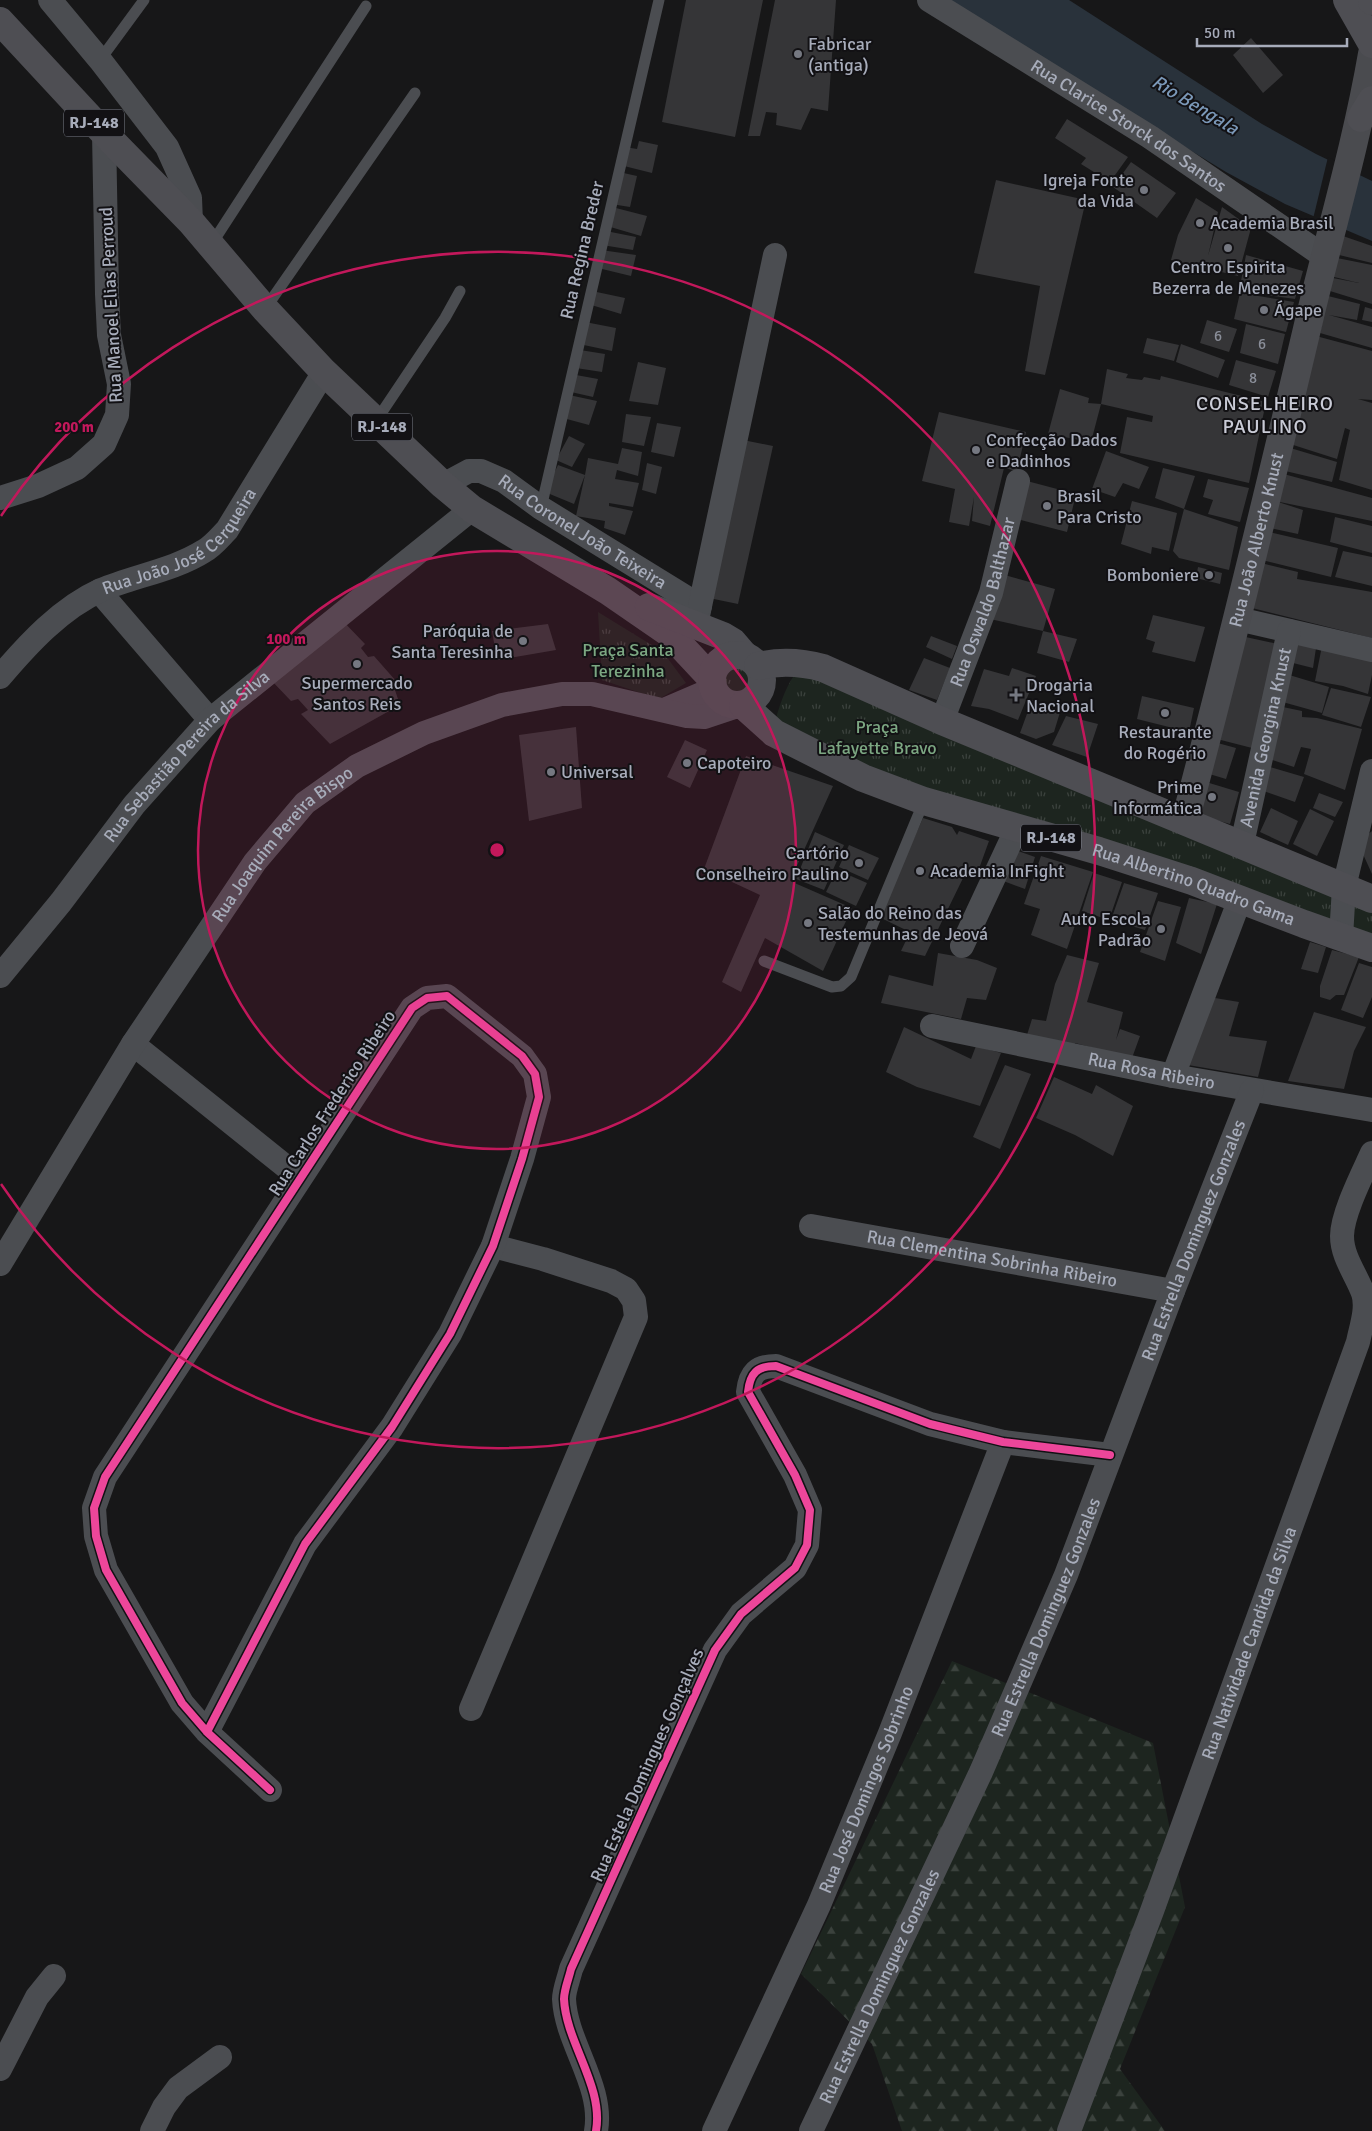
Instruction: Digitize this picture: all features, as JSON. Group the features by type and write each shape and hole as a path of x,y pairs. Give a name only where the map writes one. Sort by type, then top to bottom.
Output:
{"main road":[{"path":"1347,0 1372,44"},
{"name":"RJ-148","path":"0,21 190,222 265,309 324,372 443,485 472,509 608,591 669,633 712,684"},
{"path":"608,591 698,615 733,642 751,661 762,677 761,689 754,700 740,705 727,704 718,698 712,684 715,668 723,660 733,655 751,661 806,664 823,668 942,721 1372,899"},
{"path":"774,733 771,724 771,704 776,692 791,672 806,664"},
{"name":"Rua Albertino Quadro Gama","path":"740,705 774,733 863,778 924,801 1099,851 1240,899 1372,948"}],"street":[{"name":"RJ-148","path":"50,0 100,60 167,147 190,198 190,222"},
{"name":"Rua Clarice Storck dos Santos","path":"930,0 1327,247"},
{"name":"Rua João Alberto Knust","path":"1185,821 1238,619 1327,247 1365,118 1372,54"},
{"name":"Rua Manoel Elias Perroud","path":"0,498 38,486 77,468 104,444 117,415 119,384 109,335 108,319 104,133"},
{"path":"698,615 776,255"},
{"name":"Rua João José Cerqueira","path":"0,677 20,654 64,612 99,591 186,561 206,550 227,530 324,372"},
{"name":"Rua Coronel João Teixeira","path":"443,485 469,471 481,471 504,481 698,615"},
{"name":"Rua Oswaldo Balthazar","path":"942,721 992,593 1018,481"},
{"name":"Rua Sebastião Pereira da Silva","path":"0,976 61,902 134,806 210,720 472,509"},
{"path":"99,591 210,720"},
{"path":"1238,619 1372,650"},
{"name":"Avenida Georgina Knust","path":"1242,844 1289,631"},
{"path":"664,710 712,684"},
{"name":"Rua Joaquim Pereira Bispo","path":"0,1264 133,1044 255,862 305,802 357,766 424,733 502,705 562,694 592,694 687,716 704,717 740,705"},
{"path":"1342,937 1344,886 1372,771"},
{"path":"962,946 1017,828"},
{"path":"1173,1076 1240,899"},
{"name":"Rua Carlos Frederico Ribeiro","path":"207,1732 305,1544 402,1410 450,1334 493,1246 522,1159 538,1098 535,1074 522,1056 447,996 427,998 412,1008 104,1477 94,1508 96,1536 106,1570 182,1703 207,1732 270,1790"},
{"name":"Rua Rosa Ribeiro","path":"932,1026 1173,1076 1372,1110"},
{"name":"Rua Carlos Frederico Ribeiro","path":"133,1044 300,1178"},
{"name":"Rua Estrella Dominguez Gonzales","path":"811,2131 981,1772 1066,1575 1110,1455 1252,1090"},
{"name":"Rua Natividade Candida da Silva","path":"1069,2131 1152,1911 1358,1342 1364,1317 1363,1294 1348,1262 1342,1235 1350,1206 1372,1153"},
{"name":"Rua Clementina Sobrinha Ribeiro","path":"811,1226 1173,1291"},
{"path":"470,1709 636,1317 634,1301 626,1289 611,1281 544,1259 493,1246"},
{"name":"Rua Estela Domingues Gonçalves","path":"596,2131 598,2123 590,2080 568,2024 564,1998 571,1969 715,1650 741,1614 795,1568 807,1545 810,1510 795,1475 748,1392 749,1383 755,1372 763,1366 776,1366 930,1424 1003,1442 1110,1455"},
{"name":"Rua José Domingos Sobrinho","path":"714,2131 819,1906 890,1733 1003,1442"},
{"path":"0,2069 37,1997 54,1976"},
{"path":"152,2131 164,2107 178,2088 220,2057"}],"lane":[{"path":"100,60 144,0"},
{"name":"Rua Regina Breder","path":"541,508 658,0"},
{"path":"210,246 366,6"},
{"path":"265,309 415,93"},
{"path":"376,421 445,318 460,291"},
{"path":"764,961 832,987 842,986 851,977 924,801"}],"green space":[{"name":"Praça Santa Terezinha","path":"598,612 663,652 686,683 659,699 602,680"},
{"path":"738,665 744,666 749,670 753,675 753,687 749,692 744,696 738,697 732,696 727,692 723,687 722,681 723,675 727,670 732,666"},
{"name":"Praça Lafayette Bravo","path":"806,673 1372,905 1372,940 927,793 774,726 782,699 791,680 795,674"},
{"path":"952,1661 1153,1743 1185,1907 1120,2069 1165,2131 902,2131 872,2044 801,1974"}],"water":[{"name":"Rio Bengala","path":"944,0 1069,0 1262,124 1316,154 1372,181 1372,241 1285,204 1226,172"}],"pier":[{"path":"1328,157 1356,170 1340,230 1313,219"}],"building":[{"path":"686,0 763,0 735,137 662,122"},
{"name":"Fabricar (antiga)","path":"775,0 836,0 828,111 811,108 801,130 776,125 777,113 766,112 760,136 748,136"},
{"path":"1251,38 1283,75 1263,93 1233,55"},
{"path":"1067,119 1128,157 1110,182 1081,164 1086,158 1055,138"},
{"path":"639,141 658,145 652,173 620,165 625,147 637,149"},
{"name":"Igreja Fonte da Vida","path":"1131,162 1176,193 1157,218 1113,187"},
{"path":"619,172 637,176 630,207 611,204"},
{"path":"996,180 1086,200 1045,375 1025,371 1040,286 974,273"},
{"path":"1196,198 1218,212 1208,256 1222,207 1251,228 1238,276 1171,260 1178,235"},
{"path":"612,207 647,216 641,236 607,226"},
{"path":"606,231 636,237 633,250 602,245"},
{"path":"1340,235 1372,246 1372,263 1335,254"},
{"path":"601,250 636,255 631,276 598,268"},
{"path":"1246,255 1303,271 1295,299 1239,291"},
{"path":"1332,257 1372,265 1372,304 1330,291 1333,278 1359,283 1330,276"},
{"path":"592,291 625,298 621,314 588,304"},
{"name":"Ágape","path":"1240,293 1294,302 1286,332 1234,319"},
{"path":"1324,295 1360,304 1357,320 1329,315 1372,327 1372,348 1320,333 1324,314"},
{"path":"1365,307 1372,309 1372,322 1362,320"},
{"path":"1207,320 1237,329 1229,352 1200,343"},
{"path":"585,322 616,328 612,351 579,344"},
{"path":"1246,324 1285,334 1278,364 1240,353"},
{"path":"1316,336 1372,351 1372,400 1358,399 1372,403 1372,490 1339,480 1350,430 1345,428 1337,459 1287,443"},
{"path":"1147,338 1179,345 1174,361 1143,353"},
{"path":"1181,344 1225,360 1218,378 1176,362"},
{"path":"580,350 605,354 602,372 576,368"},
{"path":"1236,360 1276,371 1268,397 1229,385"},
{"path":"638,362 666,368 658,405 629,401"},
{"path":"1107,369 1128,374 1126,378 1142,380 1144,377 1160,380 1161,376 1266,402 1249,483 1120,453 1127,417 1152,422 1153,416 1101,404"},
{"path":"576,375 598,379 593,397 571,392"},
{"path":"1060,389 1089,398 1088,403 1101,404 1091,442 1048,434"},
{"path":"569,395 597,401 589,425 563,418"},
{"name":"Confecção Dados e Dadinhos","path":"939,412 1026,432 1017,471 1004,468 990,526 972,521 974,497 969,526 949,522 955,489 922,481"},
{"path":"626,414 651,417 644,446 622,442"},
{"path":"657,423 681,427 674,457 651,452"},
{"path":"569,436 585,444 572,467 556,460"},
{"path":"743,440 773,446 738,604 709,598"},
{"path":"1287,447 1337,462 1332,482 1281,470"},
{"path":"622,448 642,452 638,476 617,470 615,479 639,483 633,507 609,503 609,506 633,511 625,535 604,528 605,521 576,516 588,458 618,464"},
{"path":"1106,451 1149,467 1139,489 1123,483 1115,497 1092,489"},
{"path":"647,463 662,467 656,494 642,490"},
{"path":"558,465 585,475 574,504 545,492"},
{"path":"1163,468 1195,476 1184,509 1155,498"},
{"path":"1280,473 1372,498 1372,521 1275,501"},
{"path":"1208,479 1249,488 1240,522 1208,514 1213,500 1203,497"},
{"name":"Brasil Para Cristo","path":"1027,481 1076,494 1067,532 1017,519"},
{"path":"1132,501 1177,513 1169,551 1152,547 1151,554 1121,544"},
{"path":"1275,501 1303,510 1298,534 1270,528"},
{"path":"1184,509 1238,527 1229,570 1179,558 1173,551"},
{"path":"1335,517 1372,526 1372,553 1330,542"},
{"path":"1269,532 1338,548 1331,577 1262,560"},
{"path":"1343,551 1372,557 1372,586 1335,577"},
{"path":"1257,562 1298,572 1297,579 1372,592 1372,638 1248,607"},
{"name":"Bomboniere","path":"1198,567 1222,573 1220,584 1196,578"},
{"path":"1001,574 1055,589 1043,631 990,619"},
{"path":"1153,615 1205,627 1195,662 1152,652 1155,642 1146,639"},
{"path":"341,619 365,644 361,648 368,657 374,656 396,681 394,687 400,705 330,744 301,714 308,710 298,699 291,701 270,679"},
{"name":"Paróquia de Santa Teresinha","path":"548,624 556,650 497,660 492,631"},
{"path":"1043,631 1077,639 1069,662 1037,653"},
{"path":"931,636 957,646 952,659 926,647"},
{"path":"1241,636 1283,645 1256,749 1217,739"},
{"path":"1295,641 1316,648 1313,668 1289,662"},
{"path":"1322,646 1372,658 1372,675 1368,694 1343,686 1315,681"},
{"path":"924,658 950,668 937,700 909,690"},
{"path":"1012,668 1036,676 1018,720 989,709 971,706 984,669 1009,676"},
{"path":"1286,674 1329,687 1322,713 1279,701"},
{"path":"1331,688 1371,697 1361,727 1322,715"},
{"name":"Restaurante do Rogério","path":"1142,696 1194,708 1189,732 1137,719"},
{"path":"1032,700 1061,709 1054,732 1036,739 1020,733"},
{"path":"1278,706 1302,711 1302,717 1317,718 1362,729 1345,790 1304,774 1311,749 1301,747 1294,767 1266,758"},
{"path":"1066,716 1098,724 1087,757 1052,745"},
{"name":"Universal","path":"576,727 582,808 529,821 519,735"},
{"name":"Capoteiro","path":"685,740 707,750 690,788 667,777"},
{"path":"1214,742 1236,748 1226,779 1206,773"},
{"path":"746,756 833,786 790,881 852,908 823,971 765,938 741,992 722,982 760,895 704,869"},
{"path":"1263,765 1304,777 1295,802 1258,789"},
{"name":"Prime Informática","path":"1206,782 1239,792 1230,824 1205,817 1199,812"},
{"path":"1319,793 1343,802 1335,817 1313,808"},
{"path":"1271,808 1298,821 1288,845 1260,832"},
{"path":"1310,809 1334,821 1317,856 1293,844"},
{"path":"923,818 952,827 957,835 959,831 989,841 976,877 966,872 925,956 901,951 910,932 879,917"},
{"path":"1372,831 1372,874 1358,843"},
{"path":"815,832 844,845 824,890 796,879"},
{"name":"Cartório Conselheiro Paulino","path":"849,845 879,858 868,880 839,867"},
{"path":"1018,851 1035,857 1025,889 998,879"},
{"path":"1041,856 1093,872 1067,949 1031,935 1040,909 1024,904"},
{"path":"837,870 867,883 856,906 826,892"},
{"path":"1094,873 1122,882 1109,920 1082,911"},
{"path":"1124,883 1158,893 1145,930 1111,920"},
{"path":"1189,898 1217,904 1201,954 1176,943"},
{"name":"Auto Escola Padrão","path":"1158,901 1181,907 1165,961 1140,952"},
{"path":"1310,942 1326,947 1318,973 1301,969"},
{"path":"1332,950 1359,957 1344,995 1336,995 1330,1000 1320,997 1320,986"},
{"path":"938,953 977,960 997,968 986,1000 967,998 961,1019 881,1003 889,975 933,986"},
{"path":"1067,955 1099,963 1087,1002 1123,1012 1116,1040 1120,1029 1140,1036 1132,1058 1075,1043 1074,1048 1027,1035 1032,1019 1046,1021 1055,984"},
{"path":"1359,963 1372,967 1372,997 1363,1018 1341,1010"},
{"path":"1209,997 1239,1002 1229,1036 1267,1041 1258,1077 1188,1065"},
{"path":"1314,1012 1366,1027 1354,1051 1344,1089 1288,1081"},
{"path":"904,1027 971,1059 976,1046 1001,1053 980,1106 917,1087 886,1072"},
{"path":"1005,1065 1031,1074 1000,1149 973,1137"},
{"path":"1054,1077 1092,1094 1096,1085 1133,1106 1113,1156 1075,1135 1036,1118"}],"cycle path":[{"path":"207,1732 305,1544 392,1427 450,1334 493,1246 522,1159 539,1097 535,1074 522,1056 447,996 427,998 412,1008 105,1477 94,1508 96,1536 106,1570 182,1703 207,1732 270,1790"},
{"path":"596,2131 597,2114 595,2098 566,2015 564,1995 571,1969 715,1650 741,1614 795,1568 807,1545 810,1510 795,1475 748,1392 753,1375 764,1367 776,1366 930,1424 1003,1442 1110,1455"}],"place":[{"name":"Fabricar (antiga)","path":"798,54"},
{"name":"Igreja Fonte da Vida","path":"1144,190"},
{"name":"Academia Brasil","path":"1200,223"},
{"name":"Centro Espirita Bezerra de Menezes","path":"1228,248"},
{"name":"Ágape","path":"1264,310"},
{"name":"Confecção Dados e Dadinhos","path":"976,450"},
{"name":"Brasil Para Cristo","path":"1047,506"},
{"name":"Bomboniere","path":"1209,575"},
{"name":"Paróquia de Santa Teresinha","path":"523,641"},
{"name":"Supermercado Santos Reis","path":"357,664"},
{"name":"Drogaria Nacional","path":"1016,695"},
{"name":"Restaurante do Rogério","path":"1165,713"},
{"name":"Capoteiro","path":"687,763"},
{"name":"Universal","path":"551,772"},
{"name":"Prime Informática","path":"1212,797"},
{"name":"Cartório Conselheiro Paulino","path":"859,863"},
{"name":"Academia InFight","path":"920,871"},
{"name":"Salão do Reino das Testemunhas de Jeová","path":"808,923"},
{"name":"Auto Escola Padrão","path":"1161,929"}],"district":[{"name":"CONSELHEIRO PAULINO","path":"1265,414"}]}
